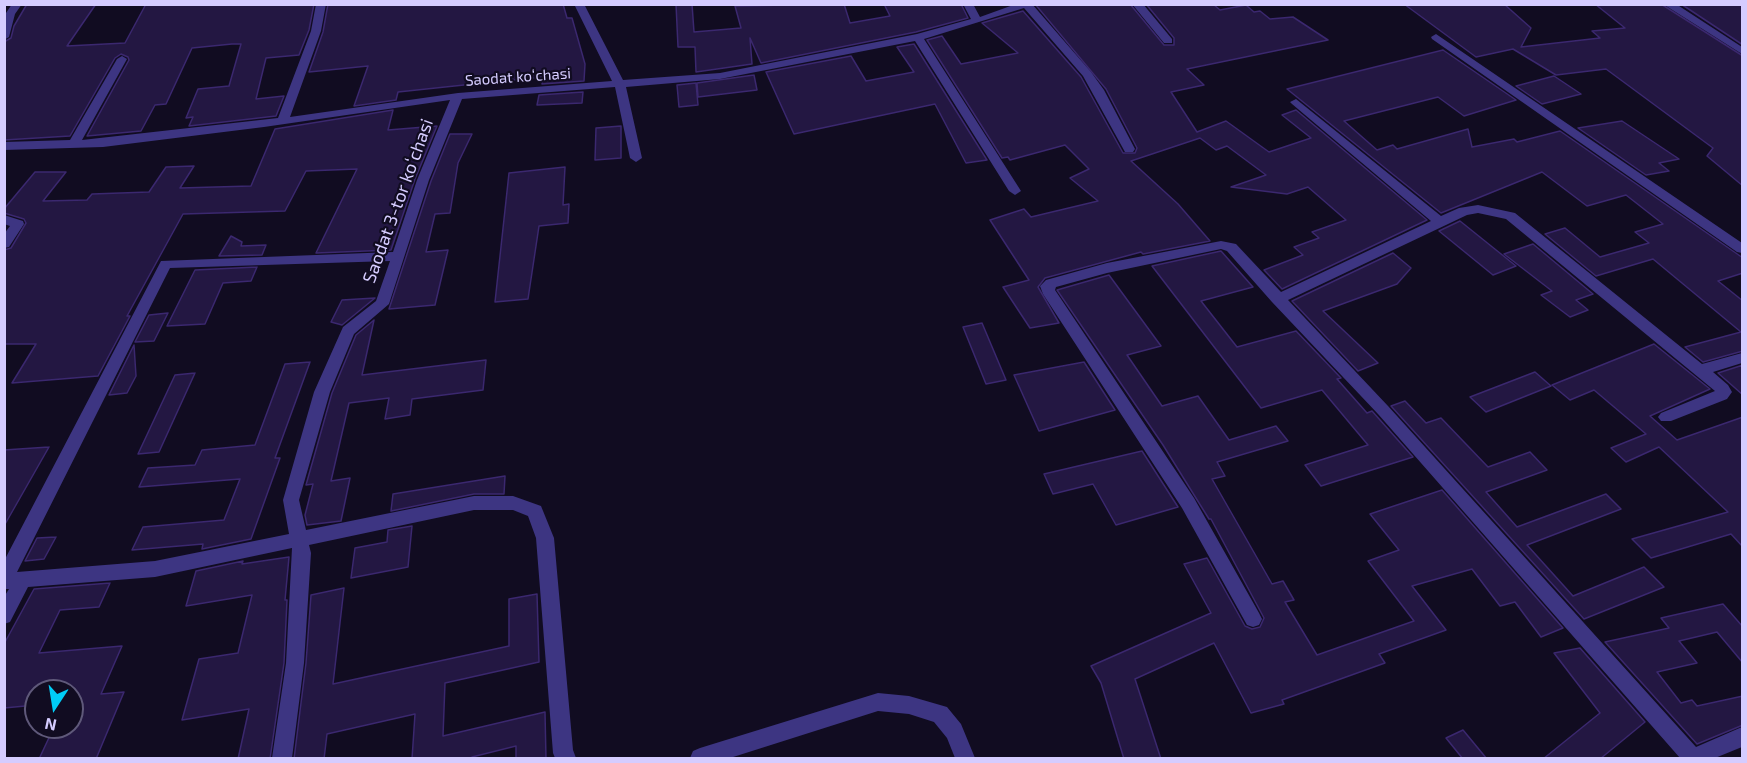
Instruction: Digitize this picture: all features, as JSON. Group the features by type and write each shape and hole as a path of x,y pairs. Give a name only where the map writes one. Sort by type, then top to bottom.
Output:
{"street":[{"path":"284,121 316,32 321,4"},
{"path":"579,4 620,85 636,158"},
{"path":"968,4 977,21"},
{"path":"1137,4 1168,41"},
{"path":"1668,4 1743,51"},
{"path":"1027,5 1093,82 1129,149"},
{"name":"Saodat koʻchasi","path":"4,146 104,143 284,121 458,96 720,76 918,37 1027,5"},
{"path":"4,37 10,11"},
{"path":"918,37 1015,191"},
{"path":"1436,37 1743,249"},
{"path":"74,144 122,59"},
{"name":"Saodat 3-tor koʻchasi","path":"282,759 295,663 302,553 291,500 322,392 348,331 382,304 423,180 458,96"},
{"path":"1296,102 1440,222"},
{"path":"1277,299 1464,211 1478,208 1510,216 1701,370 1724,392 1666,417"},
{"path":"4,219 18,224 4,244"},
{"path":"1724,235 1743,230"},
{"path":"1253,619 1188,502 1048,291 1047,286 1051,283 1107,268 1221,245 1231,248 1383,410 1694,759 1731,740 1743,737"},
{"path":"4,580 166,264 397,256"},
{"path":"1701,370 1743,357"},
{"path":"4,580 155,569 474,503 513,503 535,511 545,538 563,753 566,759"},
{"path":"4,616 23,579"},
{"path":"700,759 878,702 909,705 940,714 954,731 965,759"}],"building":[{"path":"27,4 96,4 67,46 125,43 146,4 314,4 309,30 299,55 266,58 256,99 284,96 276,116 189,126 193,117 186,118 198,89 229,86 241,44 232,44 192,48 166,104 155,105 141,131 87,136 129,60 121,54 115,58 70,136 4,140 4,42 11,38 14,26"},
{"path":"328,4 563,4 567,18 572,18 585,64 584,81 542,84 543,77 398,92 396,100 354,106 368,66 309,72 323,32"},
{"path":"676,4 692,4 694,32 741,28 735,6 844,4 850,23 890,16 884,4 961,4 968,18 916,32 761,63 750,38 752,64 696,72 695,47 678,47"},
{"path":"1035,4 1130,4 1164,45 1174,45 1174,38 1146,4 1213,4 1220,10 1246,5 1254,12 1260,11 1270,19 1293,17 1328,40 1187,69 1204,85 1171,92 1197,132 1226,121 1269,152 1311,138 1282,115 1296,110 1427,220 1282,289 1264,270 1303,255 1294,247 1319,238 1312,232 1346,220 1308,187 1287,194 1231,187 1266,175 1227,146 1216,150 1200,138 1131,161 1178,204 1210,241 1143,254 1141,252 1045,278 1038,287 1059,323 1030,328 1003,287 1029,280 990,220 1024,209 1031,217 1098,201 1070,178 1089,169 1065,145 1010,160 1008,157 1002,158 927,40 942,36 961,64 1018,53 982,23 1023,11 1081,77 1123,153 1135,153 1137,148 1106,89"},
{"path":"1404,4 1504,4 1531,28 1521,47 1600,38 1592,31 1625,28 1595,4 1661,4 1743,56 1743,186 1707,156 1713,148 1606,69 1556,75 1513,49 1476,57"},
{"path":"1681,4 1743,4 1743,45"},
{"path":"914,44 987,160 966,163 935,104 794,134 766,72 851,56 866,81 914,72 897,47"},
{"path":"1443,50 1516,100 1464,116 1438,97 1344,121 1377,150 1393,145 1397,149 1468,129 1472,147 1514,139 1517,142 1560,131 1743,258 1743,273 1718,281 1743,301 1743,351 1703,362 1685,347 1741,332 1653,259 1596,276 1545,234 1565,228 1600,257 1649,243 1635,232 1663,224 1626,195 1587,206 1542,172 1441,213 1287,89"},
{"path":"754,75 757,90 698,97 697,83"},
{"path":"1554,76 1581,94 1542,104 1516,86"},
{"path":"696,83 698,105 679,107 677,85"},
{"path":"583,92 582,103 537,105 539,95"},
{"path":"393,110 388,130 437,126 415,179 391,250 316,253 357,169 306,171 285,211 183,214 127,316 130,316 98,376 12,383 36,344 4,344 4,250 11,248 26,223 24,219 4,213 4,209 35,172 66,172 43,201 87,200 92,194 149,192 166,167 194,166 180,188 251,186 275,129"},
{"path":"1622,121 1679,159 1659,163 1669,171 1646,175 1578,128"},
{"path":"621,126 621,158 595,160 596,128"},
{"path":"450,134 472,134 458,163 450,213 435,214 426,252 448,250 435,305 389,309 431,181"},
{"path":"565,167 563,205 569,204 568,223 539,226 528,299 495,302 509,173"},
{"path":"1460,221 1516,266 1493,275 1439,231"},
{"path":"231,236 242,242 241,246 266,245 262,255 219,256"},
{"path":"1533,244 1593,294 1576,300 1588,310 1570,317 1541,295 1552,291 1504,254"},
{"path":"1221,251 1253,287 1201,301 1237,347 1296,331 1341,378 1337,379 1367,413 1372,411 1413,457 1321,486 1305,465 1368,445 1322,390 1261,408 1152,266"},
{"path":"1393,253 1411,268 1397,284 1323,311 1378,363 1358,371 1292,301"},
{"path":"257,267 251,281 223,283 205,324 167,326 195,270"},
{"path":"1109,275 1161,346 1127,355 1162,406 1198,396 1229,440 1276,426 1288,441 1217,462 1225,476 1212,479 1272,584 1283,581 1294,600 1285,602 1317,655 1414,621 1368,561 1399,550 1370,514 1442,490 1563,628 1541,637 1515,602 1500,606 1472,569 1412,586 1446,630 1379,654 1385,663 1282,700 1284,704 1251,713 1214,643 1135,679 1161,759 1124,759 1101,683 1091,666 1211,613 1184,564 1207,558 1245,626 1252,629 1260,627 1264,618 1211,519 1057,290"},
{"path":"375,298 342,325 331,322 342,300"},
{"path":"168,313 154,341 135,342 149,315"},
{"path":"374,320 362,375 486,360 483,390 412,399 410,415 385,419 389,398 349,403 331,481 350,478 341,521 307,525 305,515 313,484 306,485 332,393 356,335"},
{"path":"982,323 1006,380 986,384 963,327"},
{"path":"1654,344 1710,389 1650,416 1677,440 1743,417 1743,547 1731,534 1651,558 1632,539 1728,512 1659,447 1626,462 1611,448 1646,434 1594,390 1570,400 1552,385"},
{"path":"134,345 136,376 127,393 109,395"},
{"path":"310,362 275,458 280,458 251,539 202,549 203,544 132,550 143,527 224,520 240,479 139,487 148,468 195,465 202,450 255,445 285,364"},
{"path":"1084,362 1115,410 1039,431 1014,375"},
{"path":"1743,365 1743,395 1718,373"},
{"path":"1535,372 1551,386 1486,412 1470,397"},
{"path":"195,373 159,452 138,454 175,375"},
{"path":"1405,401 1426,423 1441,418 1488,467 1530,452 1547,470 1486,492 1517,527 1606,494 1621,509 1527,545 1573,596 1644,567 1664,587 1584,619 1391,406"},
{"path":"49,447 4,526 4,450"},
{"path":"1142,451 1178,507 1116,525 1093,484 1053,494 1044,474"},
{"path":"505,476 504,494 474,494 391,511 393,494"},
{"path":"412,526 408,567 351,578 355,548 387,542 388,530"},
{"path":"56,537 44,559 25,561 37,538"},
{"path":"289,557 285,600 287,600 284,663 270,759 238,759 249,709 182,720 199,659 238,653 252,595 186,606 196,571 243,561 242,564"},
{"path":"110,583 99,607 60,610 39,653 122,646 101,694 124,692 96,759 39,759 48,739 84,739 84,679 24,679 24,706 4,708 4,644 34,589"},
{"path":"344,588 333,684 509,646 509,599 537,594 539,662 445,683 443,736 545,712 546,759 516,759 516,746 472,757 472,759 412,759 415,714 327,734 324,759 294,759 306,663 311,595"},
{"path":"1723,604 1743,627 1743,663 1717,632 1679,641 1697,663 1657,672 1681,703 1692,700 1697,706 1743,696 1743,725 1697,744 1605,642 1669,628 1661,618"},
{"path":"1580,648 1645,722 1600,759 1543,759 1600,713 1554,653"},
{"path":"1463,730 1487,759 1463,759 1446,738"}]}
